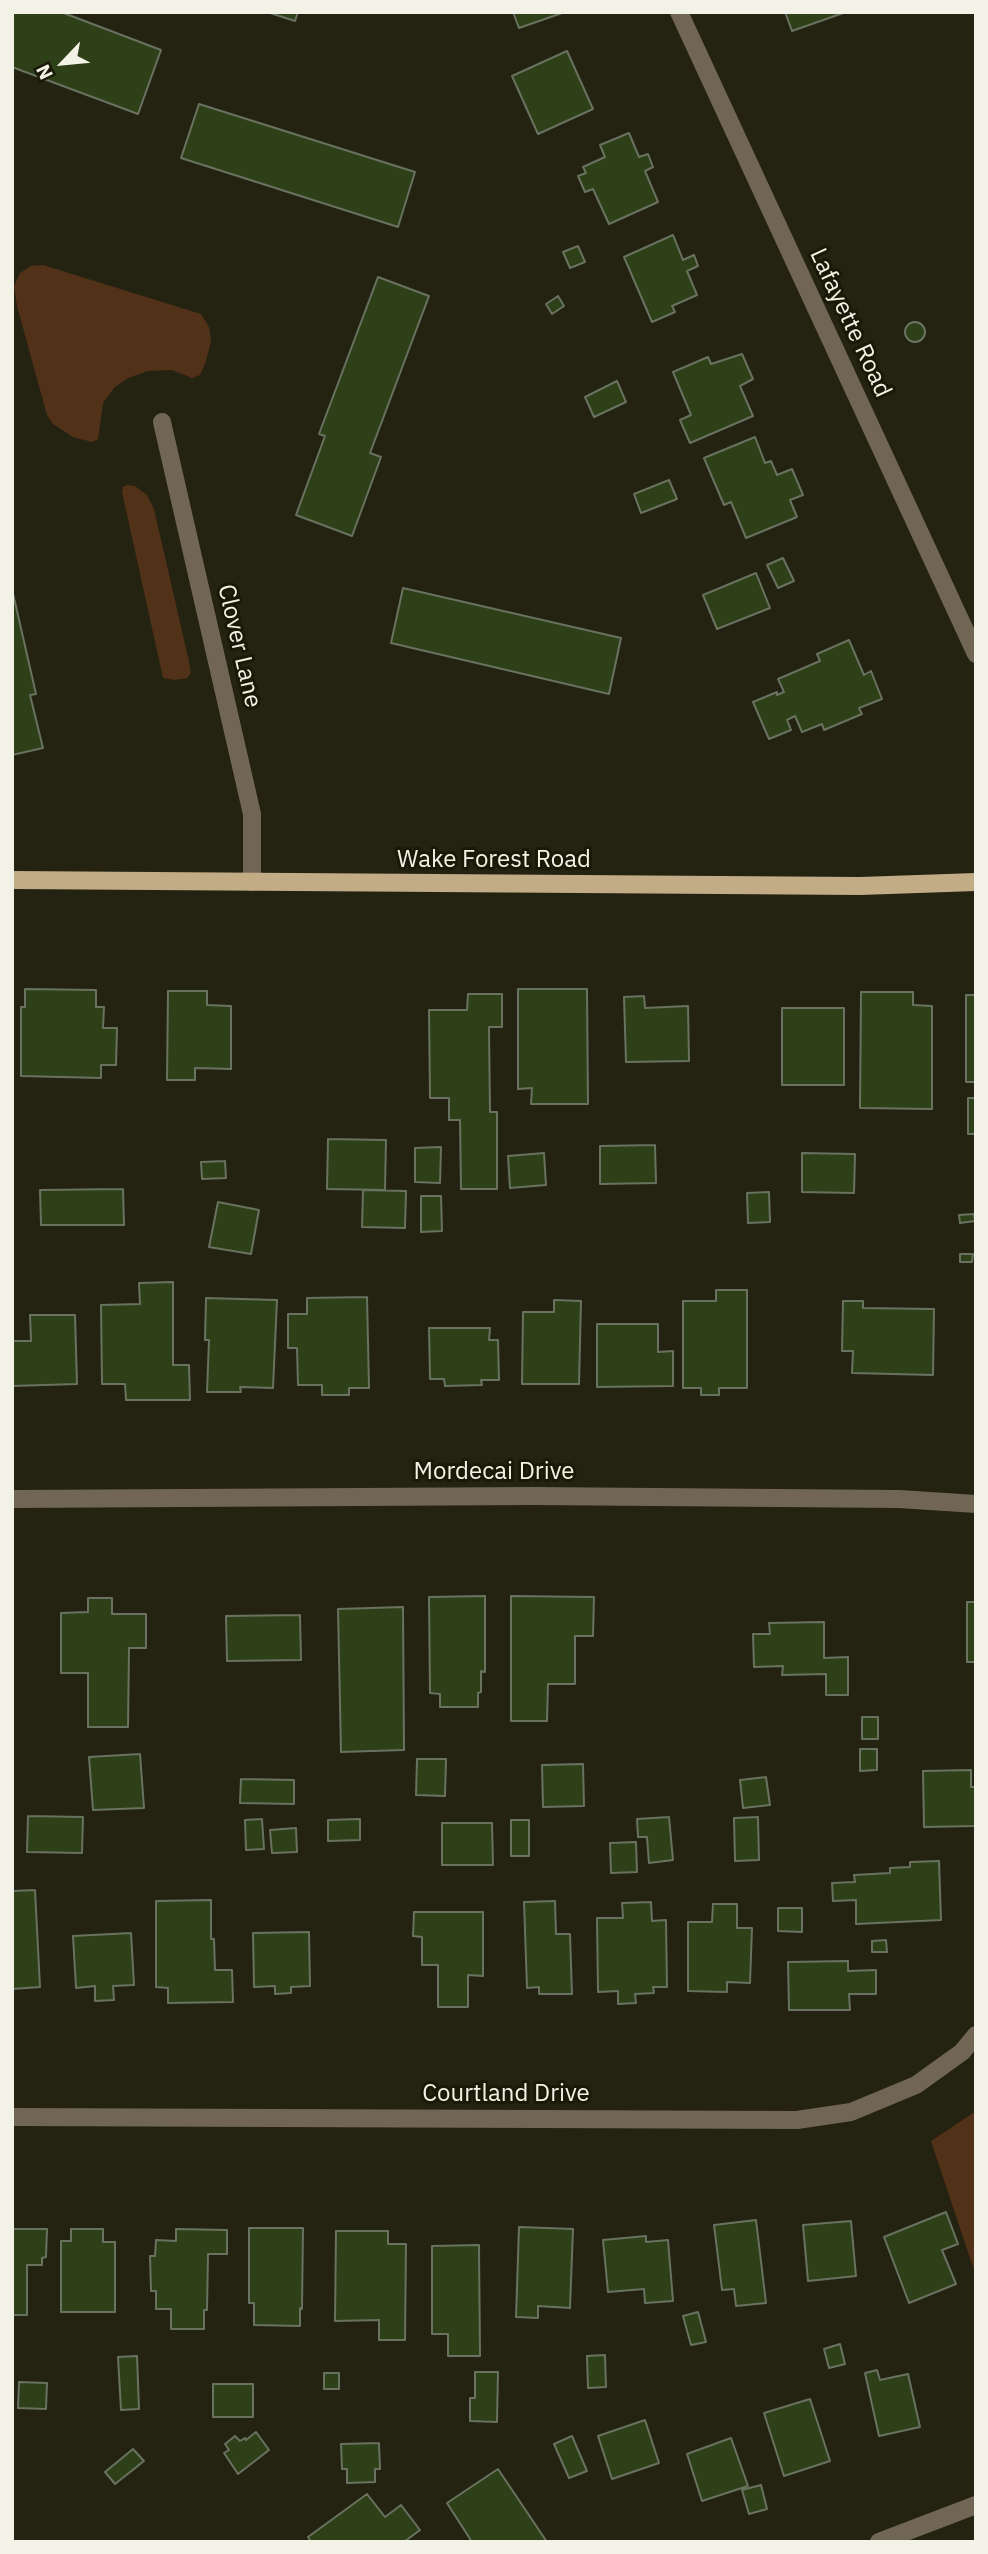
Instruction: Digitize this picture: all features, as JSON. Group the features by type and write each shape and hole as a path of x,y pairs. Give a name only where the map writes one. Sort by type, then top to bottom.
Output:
{"main road":[{"name":"Wake Forest Road","path":"12,880 806,886 976,882"}],"street":[{"name":"Lafayette Road","path":"679,12 976,654"},
{"name":"Clover Lane","path":"162,422 252,814 252,882"},
{"name":"Mordecai Drive","path":"12,1499 533,1496 899,1499 976,1504"},
{"name":"Courtland Drive","path":"12,2117 797,2120 851,2112 916,2085 962,2052 976,2035"},
{"path":"878,2542 976,2505"}],"shaded area":[{"path":"43,265 201,314 209,327 211,341 200,375 192,378 172,370 148,371 128,378 114,388 103,403 98,439 92,442 73,437 53,424 47,415 14,286 20,273 31,266"},
{"path":"127,485 135,486 147,495 154,509 188,657 191,673 187,678 163,678 122,492"},
{"path":"976,2111 976,2276 931,2141"}],"building":[{"path":"12,12 61,12 161,50 138,114 12,67"},
{"path":"267,12 298,12 295,21"},
{"path":"513,12 565,12 519,28"},
{"path":"785,12 846,12 792,31"},
{"path":"567,51 593,109 538,134 512,76"},
{"path":"199,104 415,172 398,227 181,158"},
{"path":"629,133 639,157 648,154 653,167 645,171 658,202 609,224 593,189 585,192 578,176 586,173 583,167 605,157 600,145"},
{"path":"673,235 683,260 694,255 698,266 687,271 697,295 672,306 675,312 652,322 624,257"},
{"path":"578,246 585,262 570,268 563,252"},
{"path":"378,277 429,296 370,453 381,457 352,536 296,515 325,436 319,434"},
{"path":"558,296 564,306 552,314 546,304"},
{"path":"911,322 919,322 925,332 919,342 911,342 905,336 905,328"},
{"path":"742,354 753,379 740,386 753,416 690,443 680,420 691,415 673,372 708,357 711,364"},
{"path":"617,381 626,402 594,417 585,397"},
{"path":"755,437 765,463 771,461 777,475 792,469 803,495 790,500 797,517 746,538 731,502 724,505 704,458"},
{"path":"669,480 677,499 641,513 634,494"},
{"path":"783,558 794,581 778,588 767,565"},
{"path":"756,573 770,608 717,629 703,595"},
{"path":"403,588 621,638 609,694 391,643"},
{"path":"12,589 36,694 30,695 43,748 12,755"},
{"path":"849,640 864,675 871,671 882,699 859,708 862,714 824,730 822,724 802,732 795,716 787,720 791,730 769,739 753,702 777,692 777,695 784,692 778,679 820,661 817,654"},
{"path":"25,989 96,990 96,1007 104,1007 103,1028 117,1028 116,1065 101,1065 101,1078 21,1076 21,1007 25,1007"},
{"path":"518,989 587,989 588,1104 531,1104 532,1088 518,1089"},
{"path":"168,991 207,991 207,1005 231,1006 231,1069 195,1068 195,1080 167,1080"},
{"path":"861,992 913,992 913,1005 932,1006 932,1109 860,1108"},
{"path":"468,994 502,994 502,1027 489,1027 490,1112 497,1112 497,1189 461,1189 460,1120 449,1120 449,1098 430,1098 429,1010 467,1010"},
{"path":"966,995 976,995 976,1082 966,1082"},
{"path":"644,996 645,1008 688,1006 689,1061 626,1062 624,997"},
{"path":"782,1008 844,1008 844,1085 782,1085"},
{"path":"968,1098 976,1098 976,1134 968,1134"},
{"path":"328,1139 386,1140 385,1190 327,1189"},
{"path":"655,1145 656,1183 600,1184 600,1146"},
{"path":"441,1147 440,1183 415,1182 415,1148"},
{"path":"544,1153 546,1185 510,1188 508,1156"},
{"path":"802,1153 855,1154 854,1193 802,1192"},
{"path":"225,1161 226,1178 202,1179 201,1162"},
{"path":"123,1189 124,1225 41,1225 40,1190"},
{"path":"363,1190 406,1191 405,1228 362,1227"},
{"path":"769,1192 770,1222 748,1223 747,1193"},
{"path":"421,1196 441,1196 442,1231 421,1232"},
{"path":"218,1202 259,1210 251,1254 209,1247"},
{"path":"974,1214 975,1221 960,1223 959,1215"},
{"path":"960,1254 973,1254 972,1262 960,1262"},
{"path":"173,1282 173,1365 189,1365 190,1400 126,1400 125,1384 102,1384 101,1305 140,1304 139,1283"},
{"path":"716,1290 747,1290 747,1388 719,1388 719,1395 701,1395 701,1388 683,1388 683,1301 716,1301"},
{"path":"367,1297 369,1388 349,1388 349,1395 322,1395 322,1385 298,1385 297,1348 288,1348 288,1314 307,1314 307,1298"},
{"path":"206,1298 277,1300 273,1388 240,1387 241,1392 207,1392 209,1340 205,1340"},
{"path":"554,1300 581,1301 579,1384 522,1384 523,1312 554,1312"},
{"path":"843,1301 863,1301 863,1308 934,1309 933,1375 852,1373 853,1351 842,1351"},
{"path":"30,1315 75,1315 77,1384 12,1386 12,1341 31,1341"},
{"path":"597,1324 658,1324 658,1352 673,1351 673,1386 597,1387"},
{"path":"429,1328 490,1328 489,1340 498,1340 499,1380 481,1380 482,1385 445,1386 444,1379 430,1379"},
{"path":"485,1596 485,1672 481,1671 478,1707 440,1707 440,1694 430,1693 429,1597"},
{"path":"511,1596 594,1597 593,1636 575,1636 575,1684 548,1684 547,1721 511,1721"},
{"path":"88,1598 112,1598 112,1614 146,1614 146,1648 129,1648 128,1727 88,1727 88,1673 61,1673 61,1613 88,1612"},
{"path":"967,1602 976,1602 976,1662 967,1662"},
{"path":"403,1607 404,1750 341,1752 338,1609"},
{"path":"300,1615 301,1660 227,1661 226,1616"},
{"path":"824,1622 824,1658 848,1657 848,1695 826,1695 826,1674 782,1675 783,1666 754,1667 753,1634 770,1634 769,1623"},
{"path":"862,1717 878,1717 878,1739 862,1739"},
{"path":"860,1749 877,1749 877,1770 860,1771"},
{"path":"140,1754 144,1808 93,1810 89,1757"},
{"path":"417,1759 446,1759 445,1796 416,1795"},
{"path":"583,1764 584,1806 543,1807 542,1765"},
{"path":"971,1770 971,1787 976,1787 976,1826 924,1827 923,1771"},
{"path":"766,1777 770,1805 743,1808 740,1780"},
{"path":"241,1779 294,1780 294,1804 240,1803"},
{"path":"28,1816 83,1817 82,1853 27,1852"},
{"path":"669,1817 673,1860 649,1863 647,1837 638,1837 637,1819"},
{"path":"758,1817 759,1860 735,1861 734,1818"},
{"path":"262,1819 264,1849 246,1850 245,1820"},
{"path":"360,1819 360,1840 328,1841 328,1820"},
{"path":"511,1820 529,1820 529,1856 511,1856"},
{"path":"442,1823 492,1823 493,1865 442,1865"},
{"path":"296,1828 297,1852 272,1853 270,1830"},
{"path":"636,1842 637,1872 611,1873 610,1843"},
{"path":"939,1861 941,1920 856,1924 856,1900 833,1901 832,1883 855,1882 854,1875 890,1873 890,1868 910,1867 910,1862"},
{"path":"35,1890 40,1987 12,1989 12,1891"},
{"path":"211,1900 211,1939 214,1939 215,1970 232,1970 233,2002 168,2003 168,1988 156,1987 156,1901"},
{"path":"555,1901 556,1934 570,1934 572,1994 539,1994 539,1987 527,1988 524,1902"},
{"path":"651,1902 652,1921 666,1920 667,1987 653,1987 654,1993 635,1994 636,2003 618,2004 618,1991 598,1992 597,1918 623,1918 622,1903"},
{"path":"713,1904 737,1904 737,1928 752,1928 750,1983 727,1982 727,1992 688,1991 688,1922 712,1922"},
{"path":"778,1908 802,1908 802,1932 778,1931"},
{"path":"414,1912 483,1912 483,1976 468,1975 468,2007 438,2007 438,1965 422,1965 422,1937 413,1936"},
{"path":"309,1932 310,1986 291,1987 291,1993 275,1994 275,1986 254,1987 253,1933"},
{"path":"131,1933 134,1985 113,1986 114,2000 95,2001 95,1986 76,1988 73,1936"},
{"path":"886,1940 887,1952 872,1952 872,1941"},
{"path":"848,1961 848,1971 876,1970 876,1994 849,1994 850,2010 789,2010 788,1962"},
{"path":"946,2212 958,2244 942,2250 956,2284 909,2303 884,2237"},
{"path":"756,2220 766,2303 736,2306 734,2289 722,2290 714,2225"},
{"path":"851,2221 856,2276 808,2281 803,2225"},
{"path":"519,2227 573,2229 570,2308 538,2306 538,2318 516,2317"},
{"path":"249,2228 303,2228 300,2326 254,2325 254,2303 249,2303"},
{"path":"12,2229 47,2229 46,2257 42,2258 42,2265 27,2265 27,2315 12,2315"},
{"path":"71,2229 103,2229 103,2242 115,2242 115,2312 61,2312 61,2241 71,2241"},
{"path":"176,2229 227,2230 227,2254 208,2254 204,2329 171,2329 171,2309 156,2309 156,2291 151,2291 150,2256 155,2256 156,2240 176,2241"},
{"path":"336,2231 388,2231 388,2244 406,2244 405,2340 379,2340 379,2320 335,2321"},
{"path":"646,2236 646,2242 668,2240 673,2301 645,2303 644,2289 608,2292 603,2240"},
{"path":"479,2245 480,2356 448,2356 448,2334 432,2334 432,2246"},
{"path":"698,2312 706,2342 691,2345 683,2316"},
{"path":"840,2344 845,2364 829,2368 824,2349"},
{"path":"605,2355 606,2387 588,2388 587,2356"},
{"path":"137,2356 139,2409 121,2410 118,2357"},
{"path":"877,2370 880,2380 908,2374 920,2427 879,2436 865,2373"},
{"path":"475,2372 498,2372 497,2422 470,2421 470,2398 475,2398"},
{"path":"324,2373 339,2373 339,2389 324,2389"},
{"path":"19,2382 47,2383 46,2409 18,2408"},
{"path":"213,2384 253,2384 253,2417 213,2417"},
{"path":"810,2399 830,2461 784,2476 764,2413"},
{"path":"645,2420 659,2463 612,2479 598,2436"},
{"path":"256,2432 269,2450 238,2474 224,2453 229,2450 225,2444 235,2436 240,2441 245,2438 246,2440"},
{"path":"572,2436 587,2471 569,2478 554,2444"},
{"path":"731,2438 748,2486 702,2501 687,2454"},
{"path":"379,2443 380,2469 375,2469 375,2482 347,2483 347,2469 342,2469 341,2444"},
{"path":"133,2449 144,2461 115,2484 105,2472"},
{"path":"498,2469 547,2542 472,2542 447,2503"},
{"path":"761,2485 767,2509 749,2514 742,2490"},
{"path":"367,2494 385,2517 401,2505 420,2530 404,2542 311,2542 308,2537"}]}
